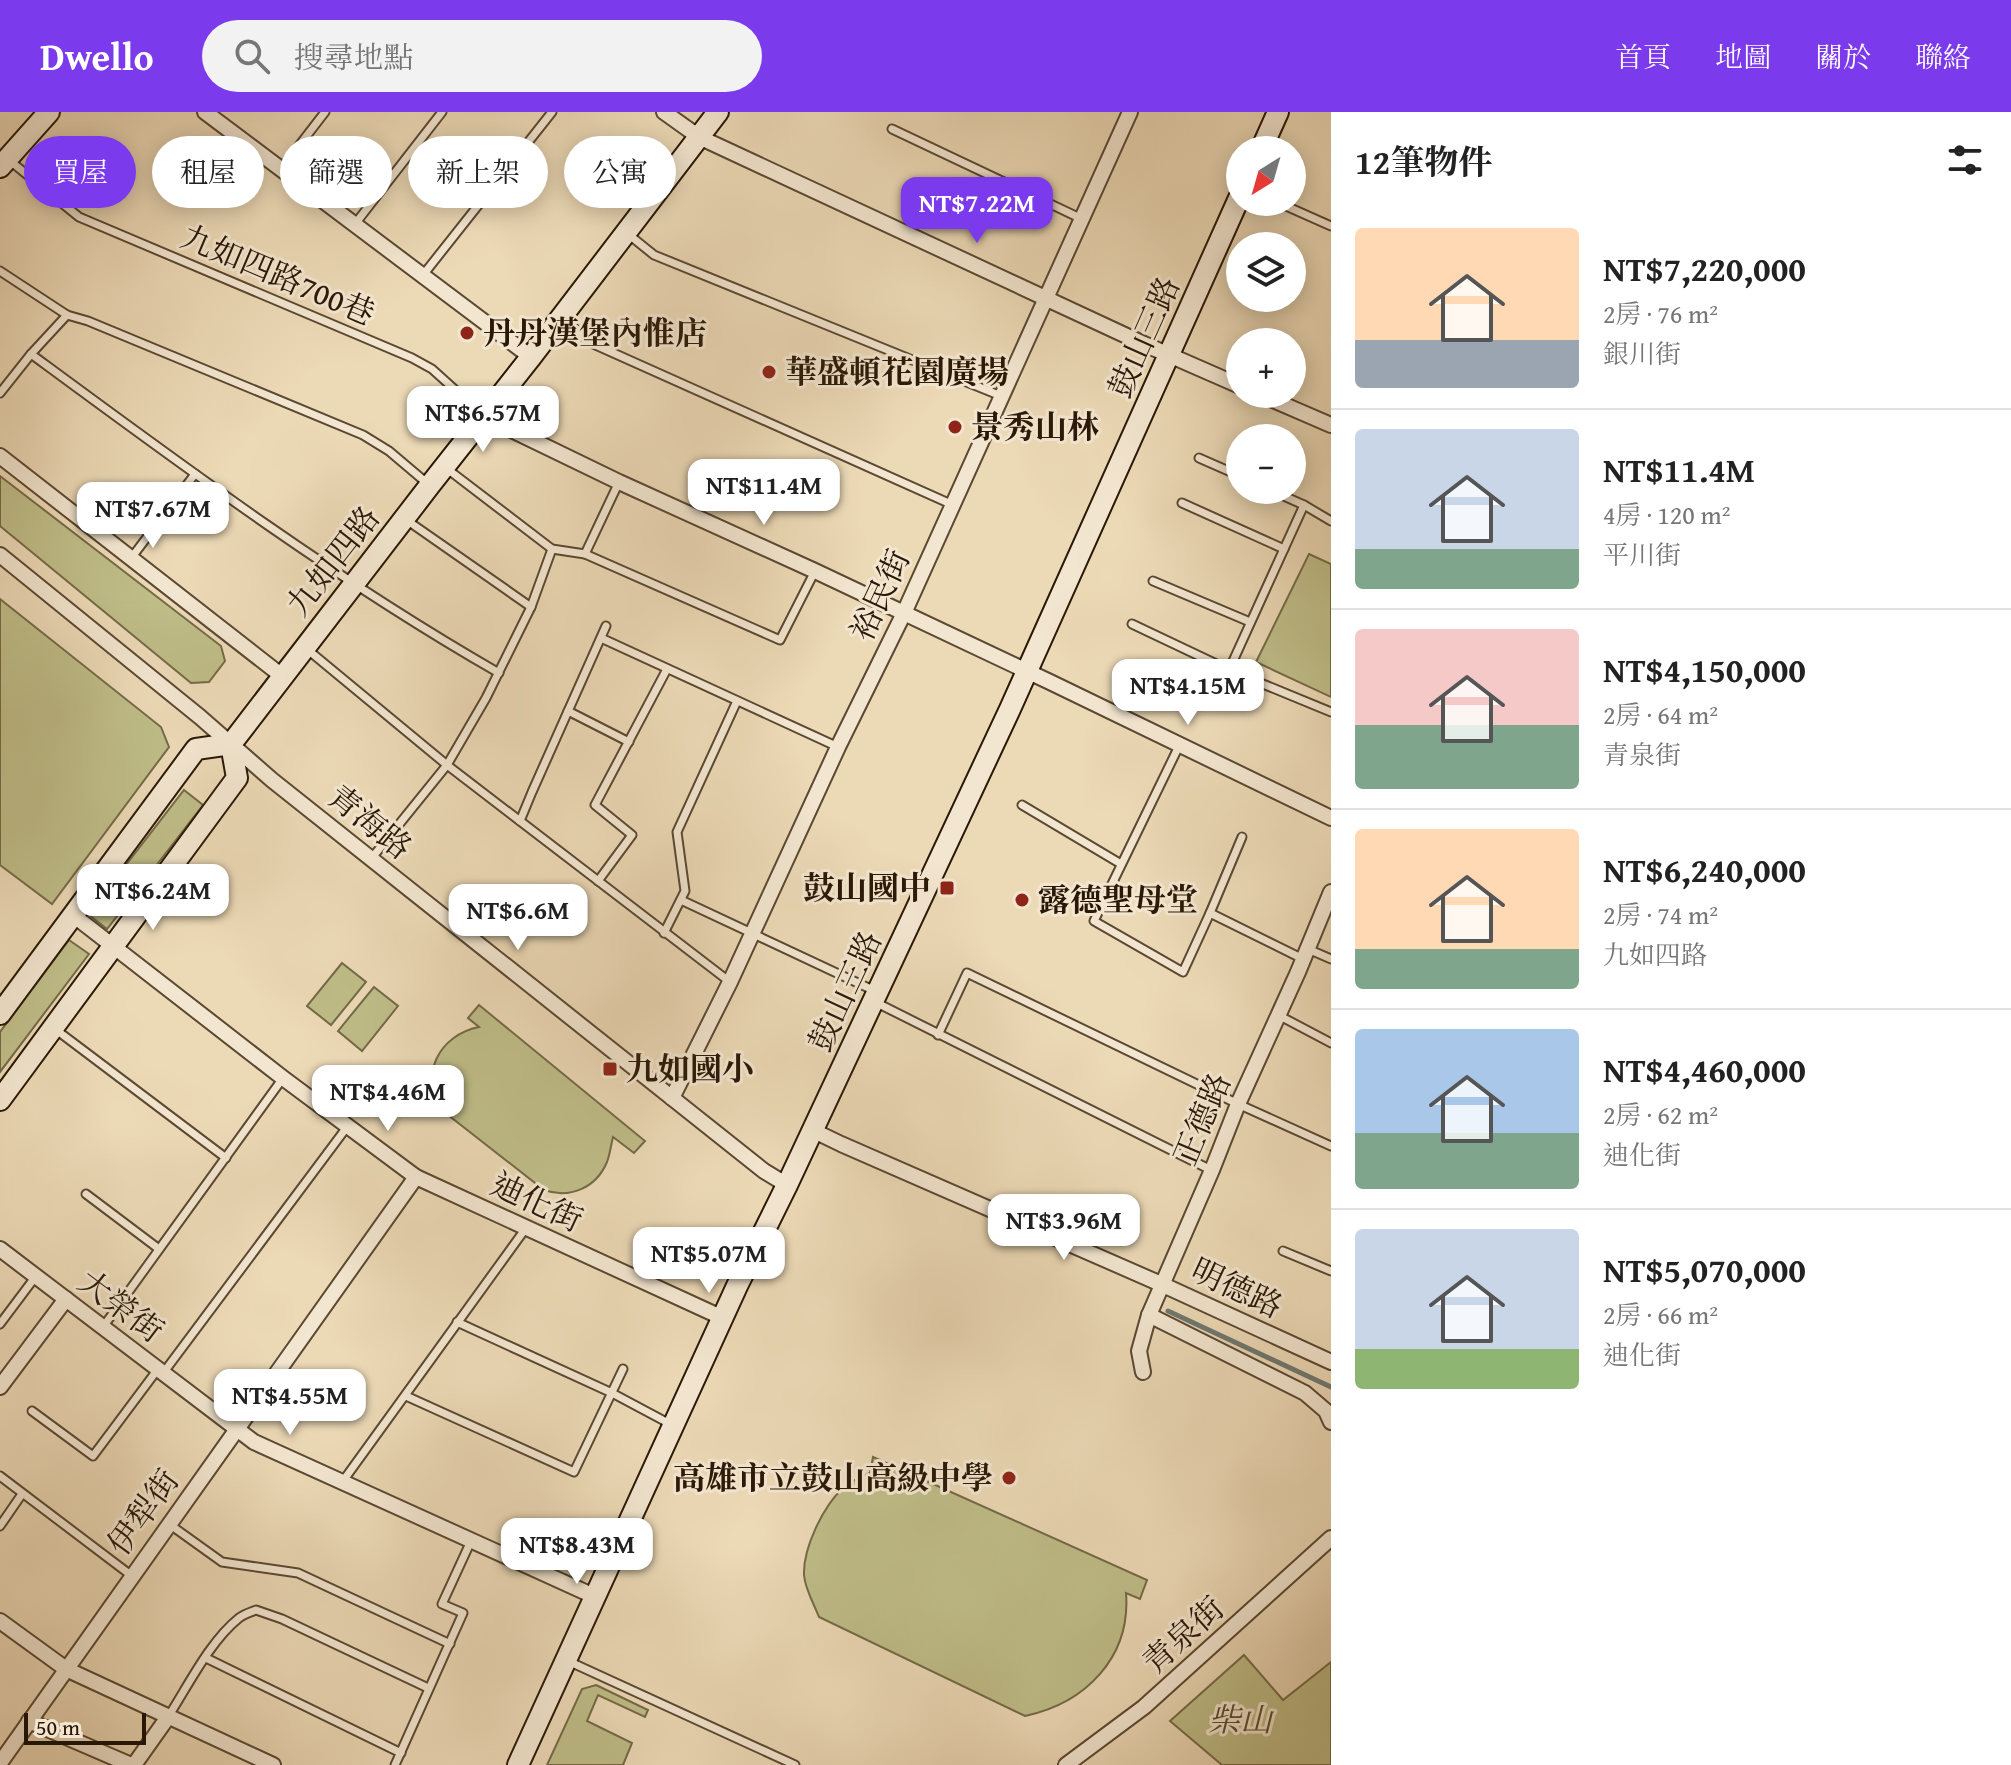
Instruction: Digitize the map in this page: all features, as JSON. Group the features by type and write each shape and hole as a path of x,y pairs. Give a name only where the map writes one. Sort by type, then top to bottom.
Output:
{"street":[{"path":"4,163 49,112"},
{"path":"664,112 699,137 1226,380"},
{"name":"九如四路","path":"231,744 718,112"},
{"name":"裕民街","path":"672,1098 904,613 1130,112"},
{"path":"1267,136 1278,112"},
{"path":"209,113 280,168"},
{"path":"333,208 531,357"},
{"name":"鼓山三路","path":"518,1765 723,1318 1027,671 1231,216"},
{"path":"1292,408 1331,425"},
{"path":"485,417 1027,671 1331,818"},
{"path":"0,456 282,676"},
{"name":"青海路","path":"0,555 266,775 764,1171 787,1185"},
{"path":"0,1014 196,749 231,744 237,778 0,1100"},
{"name":"正德路","path":"1143,1372 1139,1351 1161,1284 1331,892"},
{"name":"迪化街","path":"73,915 416,1177 723,1318"},
{"name":"明德路","path":"812,1130 1331,1362"},
{"name":"伊犁街","path":"2,1762 416,1177"},
{"name":"大榮街","path":"0,1249 254,1442 596,1597"},
{"path":"0,1387 66,1299"},
{"path":"1149,1315 1305,1393 1326,1411 1331,1422"},
{"name":"青泉街","path":"1066,1765 1144,1707 1331,1538"},
{"path":"0,1621 66,1669 273,1765"},
{"path":"29,1721 133,1765 168,1717"}],"lane":[{"path":"306,136 325,112"},
{"path":"355,224 442,112"},
{"path":"423,275 552,112"},
{"path":"892,129 1082,219"},
{"name":"九如四路700巷","path":"4,163 79,217 412,358 432,369 485,417"},
{"path":"1306,215 1331,226"},
{"path":"627,232 654,255 1002,396"},
{"path":"0,271 67,315 363,435 389,451 430,485"},
{"path":"0,393 67,315"},
{"path":"562,317 591,343 953,505"},
{"path":"31,354 353,584 499,673"},
{"path":"1199,458 1226,470"},
{"path":"444,467 552,549 585,554 780,640 815,571"},
{"path":"132,557 195,474"},
{"path":"585,554 619,482"},
{"path":"1182,503 1284,549"},
{"path":"1229,670 1304,505 1331,521"},
{"path":"405,519 531,607"},
{"path":"371,859 447,765 499,673 531,607 552,549"},
{"path":"1153,581 1250,622"},
{"path":"1132,624 1229,670 1331,712"},
{"path":"520,821 606,626"},
{"path":"601,638 838,747"},
{"path":"305,647 447,765 730,982"},
{"path":"598,881 632,835 595,805 667,669"},
{"path":"664,933 685,891 677,832 737,701"},
{"path":"568,711 629,742"},
{"path":"1180,744 1094,921 1183,972 1242,837"},
{"path":"1022,805 1121,864"},
{"path":"681,900 875,996 938,1035 1212,1170"},
{"path":"1210,913 1306,954 1331,959"},
{"path":"938,1035 967,973 1331,1146"},
{"path":"1278,1015 1331,1043"},
{"path":"53,1028 226,1158"},
{"path":"103,1327 283,1078"},
{"path":"32,1411 93,1456 347,1127"},
{"path":"86,1194 159,1249"},
{"path":"343,1481 526,1228"},
{"path":"1283,1251 1331,1271"},
{"path":"0,1324 36,1276"},
{"path":"457,1322 612,1393 674,1426"},
{"path":"406,1396 574,1472 623,1369"},
{"path":"0,1476 132,1576"},
{"path":"0,1526 22,1494"},
{"path":"169,1524 222,1562 298,1573 450,1644"},
{"path":"395,1765 463,1613 442,1604 471,1540"},
{"path":"168,1717 223,1634 241,1616 256,1610 282,1619 428,1688"},
{"path":"206,1658 401,1753"},
{"path":"567,1660 795,1765"}],"green space":[{"path":"0,476 221,646 225,661 209,682 191,683 0,526"},
{"path":"1309,554 1331,564 1331,697 1256,662"},
{"path":"0,599 161,727 169,747 52,904 0,865"},
{"path":"184,790 203,805 107,929 88,914"},
{"path":"69,940 89,954 0,1072 0,1032"},
{"path":"342,963 366,982 331,1025 307,1006"},
{"path":"374,987 398,1006 362,1051 338,1031"},
{"path":"479,1005 645,1141 634,1153 613,1137 607,1162 596,1179 572,1192 554,1192 544,1190 443,1111 432,1084 437,1058 453,1038 479,1027 468,1018"},
{"path":"873,1457 1147,1580 1140,1599 1126,1593 1126,1616 1121,1637 1100,1674 1067,1700 1025,1716 819,1617 804,1575 811,1541 821,1517 835,1497 848,1484 870,1473"},
{"name":"柴山","path":"1244,1655 1283,1700 1331,1662 1331,1765 1222,1765 1170,1721"},
{"path":"596,1685 648,1710 645,1717 598,1695 587,1721 632,1743 623,1765 547,1765 582,1689"}],"waterway":[{"path":"1168,1311 1331,1387"}],"place":[{"name":"丹丹漢堡內惟店","path":"467,333"},
{"name":"華盛頓花園廣場","path":"769,372"},
{"name":"景秀山林","path":"955,427"},
{"name":"鼓山國中","path":"947,888"},
{"name":"露德聖母堂","path":"1022,900"},
{"name":"九如國小","path":"610,1069"},
{"name":"高雄市立鼓山高級中學","path":"1009,1478"}]}
